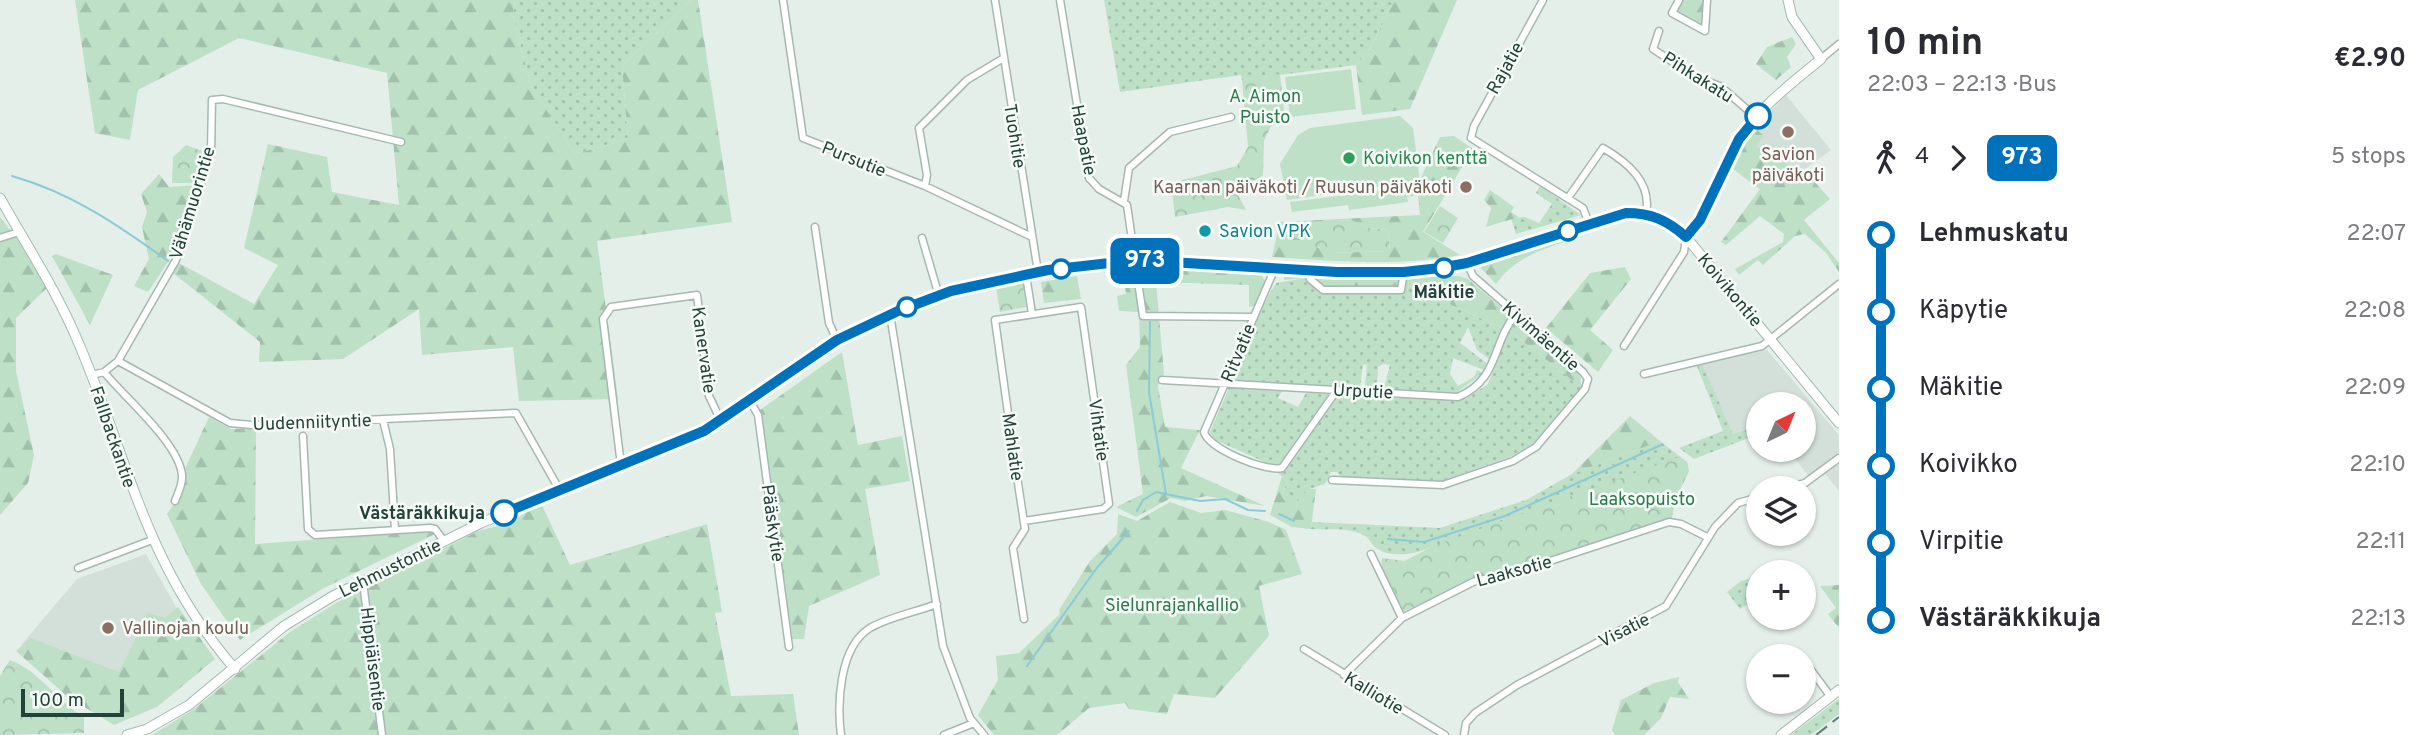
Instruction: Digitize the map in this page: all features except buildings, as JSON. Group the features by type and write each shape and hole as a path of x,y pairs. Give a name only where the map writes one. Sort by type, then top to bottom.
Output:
{"main road":[{"path":"1686,237 1700,220 1739,139 1757,118 1821,59 1792,17 1788,0"},
{"name":"Fallbackantie","path":"0,198 58,299 92,375 152,540 183,599 235,669"},
{"path":"750,401 837,340 890,314 939,296 1038,272 1136,260 1308,271 1404,272 1467,263 1626,213 1646,213"},
{"name":"Koivikontie","path":"1646,213 1663,219 1686,237 1839,423"},
{"name":"Lehmustontie","path":"127,735 147,729 176,714 235,669 284,626 363,582 444,541 559,489 668,447 721,421 750,401"},
{"path":"1781,735 1835,694"}],"street":[{"name":"Pursutie","path":"783,0 803,138 925,186 1032,237"},
{"name":"Tuohitie","path":"995,0 1002,59 1038,272"},
{"name":"Haapatie","path":"1060,0 1089,178 1099,189 1124,201"},
{"name":"Rajatie","path":"1542,0 1474,126 1471,138 1568,198"},
{"path":"1679,0 1672,13 1704,31 1707,0"},
{"name":"Pihkakatu","path":"1659,31 1653,49 1697,78 1720,86 1757,118"},
{"path":"1821,59 1839,44"},
{"path":"925,186 925,160 919,128 967,80 1002,59"},
{"name":"Vähämuorintie","path":"118,360 176,260 188,227 211,152 212,100 223,99 401,142"},
{"path":"1231,117 1170,132 1129,168 1124,201 1129,209 1143,316 1254,317"},
{"path":"1589,224 1583,208 1568,198 1603,148 1635,170 1648,202 1646,213"},
{"path":"815,228 829,323 837,340"},
{"path":"0,238 19,232"},
{"path":"1624,346 1684,252 1686,237"},
{"path":"922,238 939,296"},
{"name":"Kivimäentie","path":"1332,480 1443,485 1513,461 1536,447 1585,389 1588,379 1473,276 1467,263"},
{"name":"Ritvatie","path":"1275,268 1204,432 1206,439 1214,446 1271,470 1282,468 1337,390"},
{"path":"1308,271 1310,279 1323,290 1401,290 1404,272"},
{"path":"1026,275 1032,314"},
{"path":"1644,374 1743,352 1772,339 1839,284"},
{"name":"Kanervatie","path":"621,465 603,319 611,307 697,295 709,396 721,421"},
{"name":"Vihtatie","path":"1024,521 1103,509 1109,501 1081,307 1043,313"},
{"name":"Mahlatie","path":"1024,619 1013,548 1025,530 994,317 1043,313"},
{"path":"890,314 943,646 974,723 984,735"},
{"name":"Urputie","path":"1162,380 1458,397 1488,376 1506,327 1516,314"},
{"path":"92,375 104,372 118,360"},
{"name":"Uudenniityntie","path":"118,360 230,423 252,425 383,420 511,412 522,418 559,489"},
{"path":"104,372 168,445 179,462 182,477 175,501"},
{"name":"Pääskytie","path":"750,401 758,415 789,647"},
{"path":"383,420 390,449 396,530"},
{"path":"303,436 309,529 315,535 435,529 444,541"},
{"path":"1815,476 1839,458"},
{"name":"Visatie","path":"1464,735 1466,723 1475,713 1517,685 1667,606 1707,537 1738,503 1746,501"},
{"name":"Laaksotie","path":"1344,675 1402,618 1473,582 1541,564 1670,522 1681,524 1707,537"},
{"path":"78,568 152,540"},
{"path":"1371,554 1402,618"},
{"name":"Hippiäisentie","path":"363,582 383,735"},
{"path":"841,735 838,709 842,677 858,637 871,628 937,604"},
{"name":"Kalliotie","path":"1304,649 1445,735"},
{"path":"1816,674 1835,694"},
{"path":"944,735 974,723"}],"shaded area":[{"name":"Savion päiväkoti","path":"1786,95 1831,150 1801,172 1756,146 1755,128"},
{"path":"1767,350 1803,392 1746,392 1746,429 1733,434 1702,363"},
{"path":"1816,408 1839,435 1839,491 1822,470 1815,476 1809,476 1798,462 1816,462"},
{"name":"Vallinojan koulu","path":"146,554 184,621 111,716 21,645 77,579"}],"green space":[{"path":"75,0 515,0 513,15 531,86 575,154 628,139 622,66 691,0 698,0 732,222 597,241 618,399 519,401 513,347 422,355 419,309 343,359 259,362 260,342 173,273 179,263 254,304 278,265 244,248 268,144 327,157 332,192 399,205 387,73 239,38 138,90 130,140 95,133"},
{"path":"515,0 691,0 622,66 628,139 575,154 531,86 513,15"},
{"path":"1104,0 1394,0 1370,49 1356,65 1242,80 1241,75 1120,92"},
{"path":"1394,0 1457,0 1410,109 1362,115 1356,65 1370,49"},
{"path":"1681,0 1705,0 1703,27 1674,12"},
{"path":"1792,37 1796,44 1787,57 1791,67 1776,80 1756,64 1767,47"},
{"path":"1351,69 1356,109 1290,117 1285,77"},
{"name":"A. Aimon Puisto","path":"1280,74 1285,119 1271,126 1264,141 1263,176 1235,189 1246,210 1228,207 1175,217 1171,183 1237,166 1248,147 1242,80"},
{"name":"Koivikon kenttä","path":"1400,116 1413,128 1420,181 1287,200 1280,164 1298,135 1310,128"},
{"path":"1755,128 1764,136 1756,146 1801,172 1805,171 1830,199 1804,220 1839,263 1839,272 1826,253 1805,234 1795,236 1763,265 1758,260 1739,275 1735,269 1783,242 1784,234 1760,216 1726,245 1721,242 1760,189 1730,167"},
{"path":"1454,136 1473,149 1423,232 1460,255 1390,262 1272,257 1280,222 1420,215 1417,186 1440,137","holes":["1350,220 1370,228 1388,230 1390,251 1331,253 1286,233 1301,223"]},
{"path":"186,145 202,151 201,168 193,183 172,183 173,157"},
{"path":"159,174 169,187 197,185 174,253 148,292 134,286 149,259 142,227 147,212 141,194"},
{"path":"1417,186 1418,195 1407,197 1408,202 1349,210 1348,205 1292,212 1290,202"},
{"path":"1540,186 1581,215 1516,234 1511,218 1525,217 1539,223 1552,204 1536,193"},
{"path":"1490,190 1514,207 1511,212 1519,217 1486,227 1491,208 1484,200"},
{"path":"1440,206 1458,218 1443,243 1424,232"},
{"path":"0,217 19,241 47,288 16,318 16,371 34,455 28,483 0,515"},
{"path":"1351,220 1370,228 1388,230 1390,251 1330,253 1285,233 1301,222"},
{"path":"1563,237 1564,242 1518,263 1496,284 1479,266"},
{"path":"56,254 113,275 90,325 52,256"},
{"path":"1133,263 1284,272 1459,276 1468,279 1580,374 1582,388 1511,332 1408,285 1399,289 1324,287 1306,278 1284,280 1284,275 1261,273 1265,282 1255,306 1249,307 1249,285 1156,282 1164,373 1158,386 1165,427 1200,430 1181,468 1265,506 1206,496 1185,501 1171,498 1136,517 1116,507 1143,494 1126,365 1140,347 1139,312 1119,311 1117,296 1126,294 1122,265"},
{"path":"1625,267 1631,279 1590,330 1613,350 1598,372 1546,328 1590,273"},
{"path":"1077,276 1081,299 1044,303 1041,282"},
{"path":"1306,278 1324,287 1408,285 1511,332 1582,388 1534,443 1512,456 1441,481 1341,477 1337,472 1331,472 1325,484 1309,489 1295,504 1282,497 1287,481 1267,463 1213,439 1210,432 1229,388 1282,391 1278,398 1298,407 1306,393 1467,398 1488,384 1496,364 1477,350 1468,327 1460,343 1488,364 1484,370 1453,358 1450,374 1458,386 1474,377 1477,370 1483,373 1456,393 1384,388 1390,365 1383,364 1378,367 1377,388 1365,387 1367,365 1363,364 1360,388 1235,380 1234,374 1263,305 1276,283"},
{"path":"1023,281 1026,307 1000,312 996,286"},
{"path":"842,352 858,445 902,436 910,481 865,489 880,575 809,606 804,639 792,639 760,410"},
{"path":"1702,363 1733,434 1746,430 1746,439 1694,459 1679,448 1723,431 1696,364"},
{"path":"1630,416 1660,441 1572,474"},
{"path":"209,417 231,429 256,428 255,544 432,531 435,534 324,588 240,640 201,584 167,514 176,501 183,473"},
{"name":"Laaksopuisto","path":"1660,441 1687,462 1689,471 1675,500 1672,518 1539,561 1485,575 1433,546 1413,553 1397,554 1376,548 1367,537 1359,533 1311,529 1312,522 1440,528 1526,500 1572,474"},
{"name":"Laaksopuisto","path":"1679,457 1687,462 1689,471 1675,500 1672,518 1539,561 1485,575 1402,612 1381,569 1382,558 1405,561 1433,546"},
{"path":"1282,476 1287,481 1282,497 1295,503 1309,489 1316,489 1311,529 1292,527 1270,515"},
{"name":"Sielunrajankallio","path":"1170,502 1201,513 1225,510 1269,522 1286,530 1302,574 1259,586 1269,636 1215,698 1174,694 1167,714 1129,709 1125,703 1089,708 1057,735 994,735 978,715 998,680 996,656 1019,653 1060,614 1059,610 1090,561 1117,534 1118,514 1137,521"},
{"path":"541,503 570,565 707,524 722,612 715,613 731,696 793,694 799,735 152,735 194,709 290,632 336,603 478,531 509,523"},
{"path":"1746,580 1746,605 1740,609 1727,592"},
{"path":"1839,585 1839,628 1828,614 1836,608 1820,586"},
{"path":"178,607 215,659 157,707 114,725 68,697 16,651 30,638 119,672 148,613 165,618"},
{"path":"10,660 30,671 84,717 84,733 0,735 0,676"},
{"path":"1679,677 1678,682 1689,699 1670,697 1661,718 1644,735 1615,735 1612,730 1621,700 1654,683"},
{"path":"1839,699 1839,714 1811,735 1791,735"}],"waterway":[{"path":"12,176 75,201 168,261"},
{"path":"1150,322 1149,392 1166,494"},
{"path":"1388,539 1424,542 1505,516 1661,445"},
{"path":"1137,511 1143,500 1156,492 1200,501 1225,499 1248,510 1265,511"},
{"path":"1279,514 1294,521"},
{"path":"1027,666 1096,569 1129,531"}],"railway":[{"path":"1816,735 1839,717"}],"bus line":[{"name":"973","path":"504,513 704,431 822,349 864,326 946,293 988,282 1048,270 1136,260 1308,271 1404,272 1467,263 1626,213 1646,213 1663,219 1686,237 1700,220 1739,139 1758,116"}],"place":[{"name":"Savion päiväkoti","path":"1788,132"},
{"name":"Koivikon kenttä","path":"1349,158"},
{"name":"Kaarnan päiväkoti / Ruusun päiväkoti","path":"1466,187"},
{"name":"Savion VPK","path":"1205,231"},
{"name":"Mäkitie","path":"1444,268"},
{"name":"Västäräkkikuja","path":"504,513"},
{"name":"Vallinojan koulu","path":"108,628"}]}
